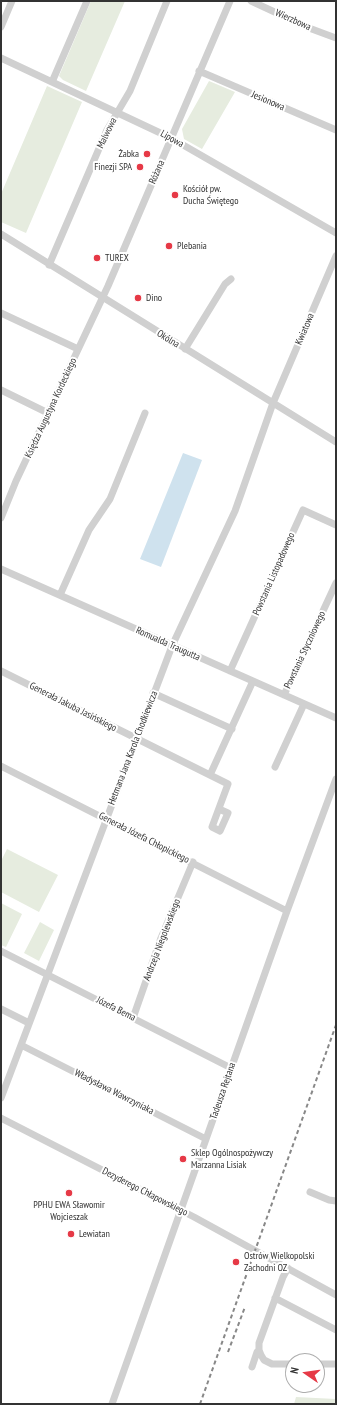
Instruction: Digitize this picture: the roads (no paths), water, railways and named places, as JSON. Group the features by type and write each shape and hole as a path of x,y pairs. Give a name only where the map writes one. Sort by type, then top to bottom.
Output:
{"street":[{"path":"1,27 12,1"},
{"path":"52,82 87,1"},
{"name":"Malwowa","path":"49,265 107,130 130,90 167,1"},
{"name":"Różana","path":"103,298 230,1"},
{"name":"Wierzbowa","path":"251,1 308,28 336,38"},
{"name":"Lipowa","path":"1,58 171,138 336,233"},
{"name":"Jesionowa","path":"200,71 336,130"},
{"name":"Okólna","path":"1,234 336,442"},
{"name":"Kwiatowa","path":"274,403 336,256"},
{"path":"185,349 225,284 231,279"},
{"name":"Księdza Augustyna Kordeckiego","path":"1,518 16,481 103,298"},
{"path":"1,313 78,349"},
{"path":"1,390 48,413"},
{"name":"Hetmana Jana Karola Chodkiewicza","path":"1,1098 153,694 172,646 236,511 274,403"},
{"path":"60,595 89,530 110,499 145,413"},
{"name":"Powstania Listopadowego","path":"230,671 303,510 336,525"},
{"name":"Romualda Traugutta","path":"1,569 336,718"},
{"name":"Powstania Styczniowego","path":"284,695 336,583"},
{"name":"Generała Jakuba Jasińskiego","path":"1,671 228,784 219,809"},
{"path":"210,775 253,681"},
{"path":"153,694 232,729"},
{"path":"275,767 304,704"},
{"name":"Generała Józefa Chłopickiego","path":"1,766 287,911"},
{"name":"Tadeusza Rejtana","path":"112,1404 287,911 336,779"},
{"name":"Andrzeja Niegolewskiego","path":"133,1018 161,938 193,862"},
{"name":"Józefa Bema","path":"1,951 231,1068"},
{"path":"1,1009 29,1023"},
{"name":"Władysława Wawrzyniaka","path":"21,1045 206,1139"},
{"name":"Dezyderego Chłapowskiego","path":"1,1118 181,1210 336,1295"},
{"path":"310,1192 328,1200 336,1201"},
{"path":"285,1364 272,1364 264,1360 259,1350 259,1343 283,1277 288,1268"},
{"path":"275,1298 336,1330"},
{"path":"252,1367 259,1350"},
{"path":"325,1364 336,1364"}],"water":[{"path":"183,453 202,460 161,567 140,559"}],"railway":[{"path":"200,1404 336,1025"},
{"path":"228,1352 245,1307"}],"place":[{"name":"Żabka","path":"147,154"},
{"name":"Finezji SPA","path":"140,167"},
{"name":"Kościół pw. Ducha Świętego","path":"175,195"},
{"name":"Plebania","path":"169,246"},
{"name":"TUREX","path":"97,258"},
{"name":"Dino","path":"138,298"},
{"name":"Sklep Ogólnospożywczy Marzanna Lisiak","path":"183,1159"},
{"name":"PPHU EWA Sławomir Wojcieszak","path":"69,1193"},
{"name":"Lewiatan","path":"71,1234"},
{"name":"Ostrów Wielkopolski Zachodni OZ","path":"236,1262"}]}
